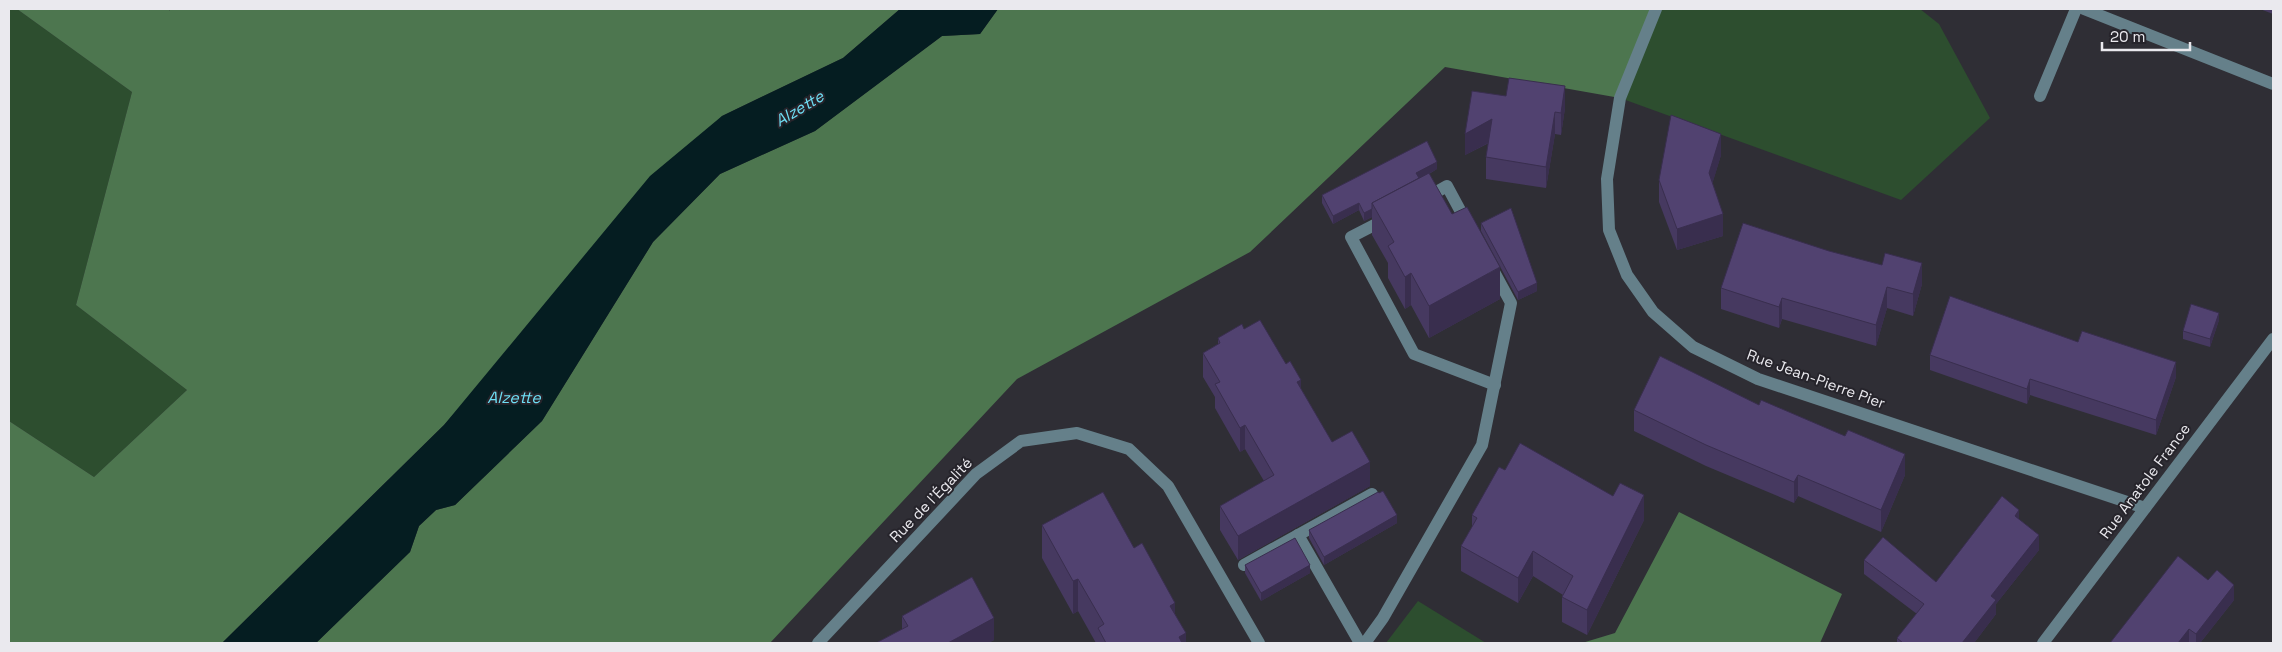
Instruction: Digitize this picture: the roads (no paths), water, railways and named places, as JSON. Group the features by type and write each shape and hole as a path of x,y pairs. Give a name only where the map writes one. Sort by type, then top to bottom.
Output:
{"street":[{"name":"Rue Jean-Pierre Pier","path":"1656,9 1620,98 1606,179 1609,230 1627,274 1653,312 1693,347 1758,379 2145,508"},
{"path":"2040,96 2076,9"},
{"path":"2084,9 2273,84"},
{"path":"1412,205 1447,186 1474,236"},
{"path":"1394,214 1351,238 1414,354 1494,384"},
{"path":"1364,643 1383,618 1482,445 1511,303 1484,253"},
{"name":"Rue Anatole France","path":"2043,643 2273,339"},
{"name":"Rue de l'Égalité","path":"818,643 976,474 1021,441 1077,433 1129,449 1168,486 1258,643"},
{"path":"1244,565 1372,494"},
{"path":"1298,535 1360,643"}],"water":[{"name":"Alzette","path":"900,9 998,9 980,34 942,36 815,131 720,174 653,242 542,421 455,505 436,510 419,526 410,552 316,643 222,643 444,425 650,176 722,116 843,58"}]}
